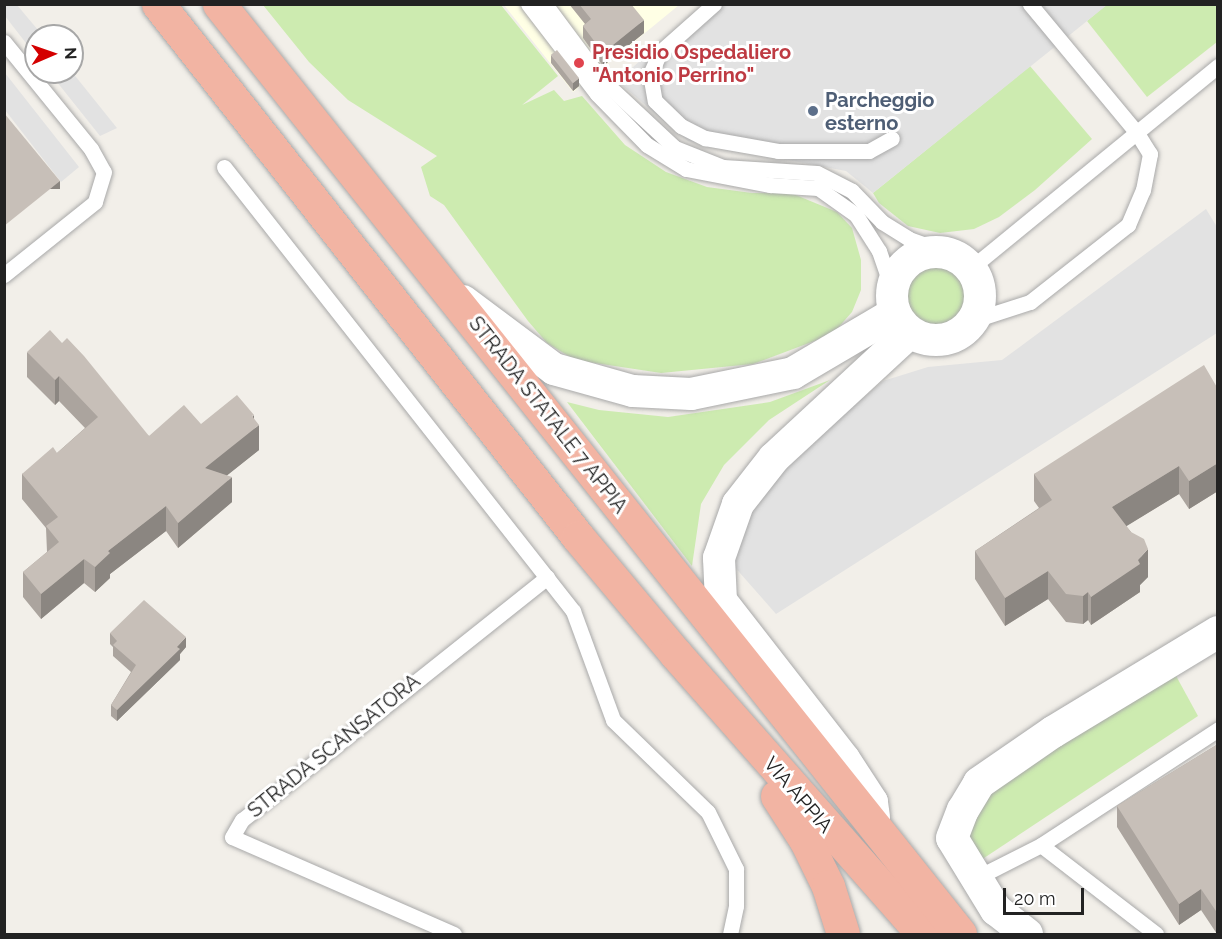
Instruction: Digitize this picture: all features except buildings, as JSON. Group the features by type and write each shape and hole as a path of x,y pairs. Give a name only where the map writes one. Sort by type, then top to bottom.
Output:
{"highway":[{"path":"159,4 675,653 806,841 828,886 843,934"},
{"name":"STRADA STATALE 7 APPIA","path":"219,4 960,934"},
{"name":"VIA APPIA","path":"675,653 923,934"}],"street":[{"path":"876,827 872,802 844,759 721,601 719,558 738,504 774,458 899,311 897,274 919,255 960,261 981,294 974,320 964,331 937,341 899,311"},
{"path":"447,288 554,369 633,391 691,394 793,373 899,311"},
{"path":"1027,934 996,910 974,879 952,838 963,810 979,783 1053,732 1218,632"}],"lane":[{"path":"528,4 597,94 647,145 686,169 770,185 819,188 856,215 879,252 899,311"},
{"path":"545,4 601,79 675,148 723,167 817,173 852,191 882,222 909,239 960,261 1137,133 1218,66"},
{"path":"714,4 660,52 650,74 655,101 681,126 705,138 778,151 868,151 891,138"},
{"path":"974,320 1030,302 1128,225 1143,190 1150,154 1137,133 1030,4"},
{"path":"4,42 91,149 104,172 95,202 4,275"},
{"path":"224,166 573,611 613,720 708,812 726,844 736,869 736,906 730,934"},
{"name":"STRADA SCANSATORA","path":"454,934 232,837 242,820 547,577"},
{"path":"974,879 1041,844 1218,729"},
{"path":"1041,844 1156,934"}],"shaded area":[{"path":"5,4 17,5 33,24 24,24 24,41 5,16"},
{"name":"Presidio Ospedaliero \"Antonio Perrino\"","path":"504,5 679,5 573,92"},
{"name":"Parcheggio esterno","path":"704,5 1107,5 873,193 846,171 688,141 617,81"},
{"path":"5,73 79,167 61,182 5,110"},
{"path":"59,84 82,84 117,128 100,136"},
{"path":"1206,209 1217,227 1217,333 776,614 732,564 743,528 774,473 883,381 928,367 1002,360"}],"green space":[{"path":"1107,4 1217,5 1217,42 1147,97 1087,21"},
{"path":"263,5 501,5 558,76 522,105 554,90 564,101 582,96 625,145 666,172 707,187 752,193 791,193 837,212 852,228 861,260 861,290 852,312 837,329 817,340 753,364 661,373 575,360 547,343 528,321 444,205 430,196 421,167 437,156 348,100 309,62"},
{"path":"1030,66 1092,139 1035,190 999,217 974,229 940,233 908,226 879,203 873,193"},
{"path":"929,263 941,263 958,272 965,283 967,295 965,307 958,318 941,327 929,327 917,322 908,313 903,301 903,289 908,277 917,268"},
{"path":"830,380 769,420 724,465 701,504 692,566 567,402 599,410 668,417 770,402"},
{"path":"1175,674 1198,716 978,862 967,847 973,812 1003,781"}],"place":[{"name":"Presidio Ospedaliero \"Antonio Perrino\"","path":"579,63"},
{"name":"Parcheggio esterno","path":"813,111"}]}
